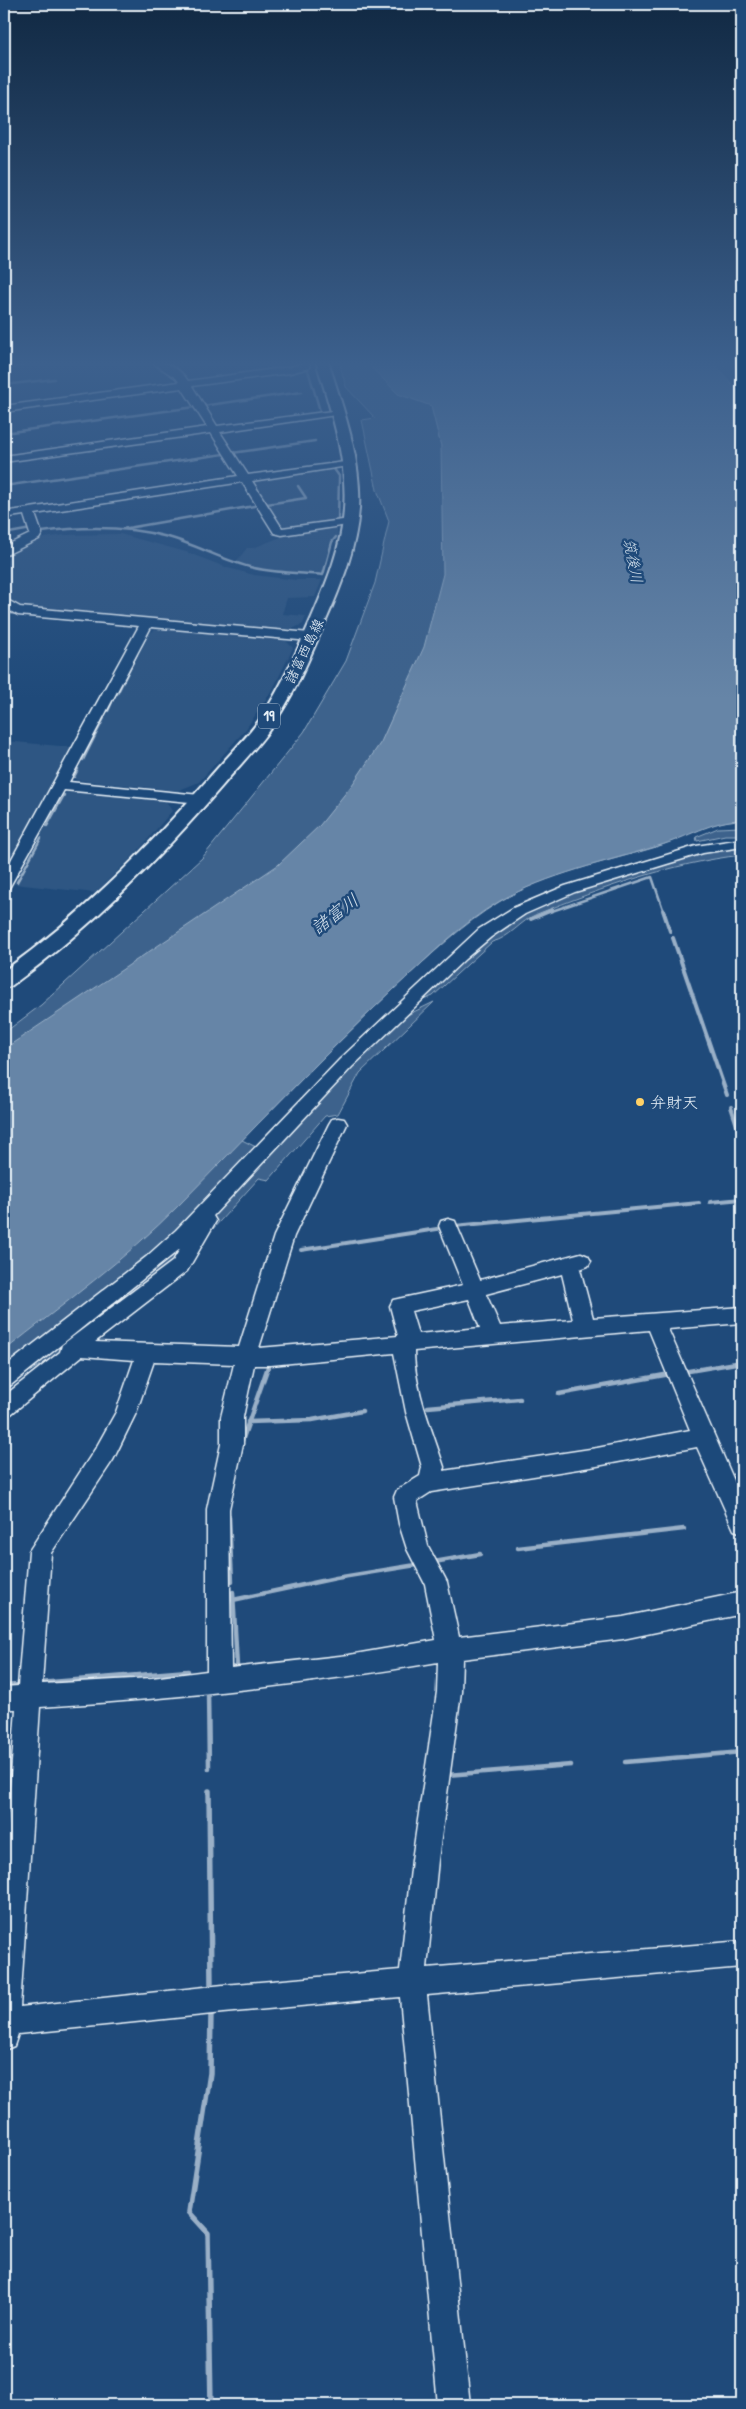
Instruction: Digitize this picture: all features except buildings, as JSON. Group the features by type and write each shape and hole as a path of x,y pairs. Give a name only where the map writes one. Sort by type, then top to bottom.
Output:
{"main road":[{"name":"諸富西島線","path":"4,981 40,956 76,925 169,835 260,730 290,684 325,608 337,574 350,522 352,490 349,473"}],"street":[{"path":"241,473 279,532 350,522"},
{"path":"4,515 278,473"},
{"path":"4,558 4,553 9,548 35,537 36,534 28,511"},
{"path":"4,602 6,606 18,611 310,637"},
{"path":"4,885 147,623"},
{"path":"60,785 200,799"},
{"path":"4,1380 153,1262 206,1212 274,1137 346,1063 459,955 502,921 570,889 701,849 742,843"},
{"path":"219,1682 218,1509 232,1444 232,1417 246,1357 284,1236 338,1124"},
{"path":"4,1408 67,1358 86,1338 180,1266 207,1221 206,1212"},
{"path":"448,1226 493,1334"},
{"path":"430,1482 433,1467 416,1412 404,1360 407,1343 400,1306 474,1290 575,1262 585,1328"},
{"path":"79,1346 87,1350 246,1357 271,1356 493,1334 742,1315"},
{"path":"656,1323 703,1437 742,1523"},
{"path":"4,1390 79,1346"},
{"path":"147,1353 126,1413 105,1453 40,1552 4,2027 224,1999 742,1954"},
{"path":"454,2405 412,1983 425,1860 450,1692 450,1649 436,1582 418,1548 410,1524 405,1497 430,1482 597,1457 703,1437"},
{"path":"4,1698 219,1682 349,1666 450,1649 622,1628 742,1603"}],"shaded area":[{"path":"286,473 335,473 337,476 337,538 330,542 322,574 267,570 236,562 247,548 253,548 281,537 282,533 247,479"},
{"path":"373,473 444,473 459,598 376,763 285,868 4,1056 4,1033 41,1005 202,858 304,732 346,661 375,583 389,521 377,490"},
{"path":"120,534 186,552 228,568 254,575 296,580 322,580 315,597 287,598 282,614 306,616 303,624 287,631 23,609 8,598 4,570 12,549 37,539 65,535"},
{"path":"157,628 284,639 293,648 273,689 246,729 199,782 177,791 76,780 74,777 150,633"},
{"path":"4,741 71,747 4,872"},
{"path":"72,790 165,800 172,811 137,852 95,893 14,884 63,794"},
{"path":"721,818 742,820 707,826 653,848 594,864 535,884 499,902 460,930 380,1002 242,1140 258,1148 151,1258 4,1375 4,1332 488,897"},
{"path":"740,827 742,835 725,835 697,841 696,837 718,828"},
{"path":"731,845 742,845 742,855 664,870 587,895 537,914 504,937 492,942 433,996 406,1007 490,932 570,891"},
{"path":"434,1002 360,1073 338,1114 325,1116 269,1180 259,1178 191,1253 214,1211 280,1138 399,1019"},
{"path":"203,1221 173,1267 64,1352 4,1386 164,1260"}],"water":[{"path":"441,473 742,473 742,820 720,823 669,843 578,869 538,883 500,901 471,920 431,954 365,1016 159,1225 94,1281 4,1351 4,1049 278,865 320,825 352,785 381,742 424,647 443,574"}],"waterway":[{"path":"4,486 90,473"},
{"path":"337,473 339,476 338,522"},
{"path":"267,504 306,498 298,486"},
{"path":"122,529 254,506"},
{"path":"42,532 105,528 153,533 179,540 254,568 323,575 332,542 336,537"},
{"path":"4,534 31,529"},
{"path":"17,541 30,534"},
{"path":"4,612 37,617"},
{"path":"54,618 86,621"},
{"path":"141,646 148,633"},
{"path":"117,694 137,654"},
{"path":"108,711 112,702"},
{"path":"83,760 104,718"},
{"path":"74,777 78,769"},
{"path":"47,826 64,795"},
{"path":"17,882 41,838"},
{"path":"549,912 652,877 664,912"},
{"path":"531,919 552,910"},
{"path":"663,910 670,931"},
{"path":"673,938 727,1095"},
{"path":"731,1107 742,1141"},
{"path":"710,1202 742,1199"},
{"path":"454,1226 699,1203"},
{"path":"301,1250 437,1229"},
{"path":"249,1422 270,1361"},
{"path":"683,1372 742,1362"},
{"path":"559,1394 670,1374"},
{"path":"428,1407 520,1399"},
{"path":"249,1422 312,1420 362,1411"},
{"path":"242,1441 249,1422"},
{"path":"229,1517 232,1582"},
{"path":"518,1548 684,1529"},
{"path":"434,1562 480,1554"},
{"path":"233,1600 336,1578 416,1565"},
{"path":"233,1592 233,1600"},
{"path":"228,1668 237,1667 233,1600"},
{"path":"39,1683 188,1671"},
{"path":"4,1686 18,1685"},
{"path":"208,1690 209,1769"},
{"path":"625,1762 742,1752"},
{"path":"447,1775 571,1765"},
{"path":"209,1791 211,1987"},
{"path":"211,2013 210,2073 189,2212 208,2233 211,2405"}],"place":[{"name":"弁財天","path":"640,1102"}],"water label":[{"name":"筑後川","path":"633,561"},
{"name":"諸富川","path":"335,914"}]}
